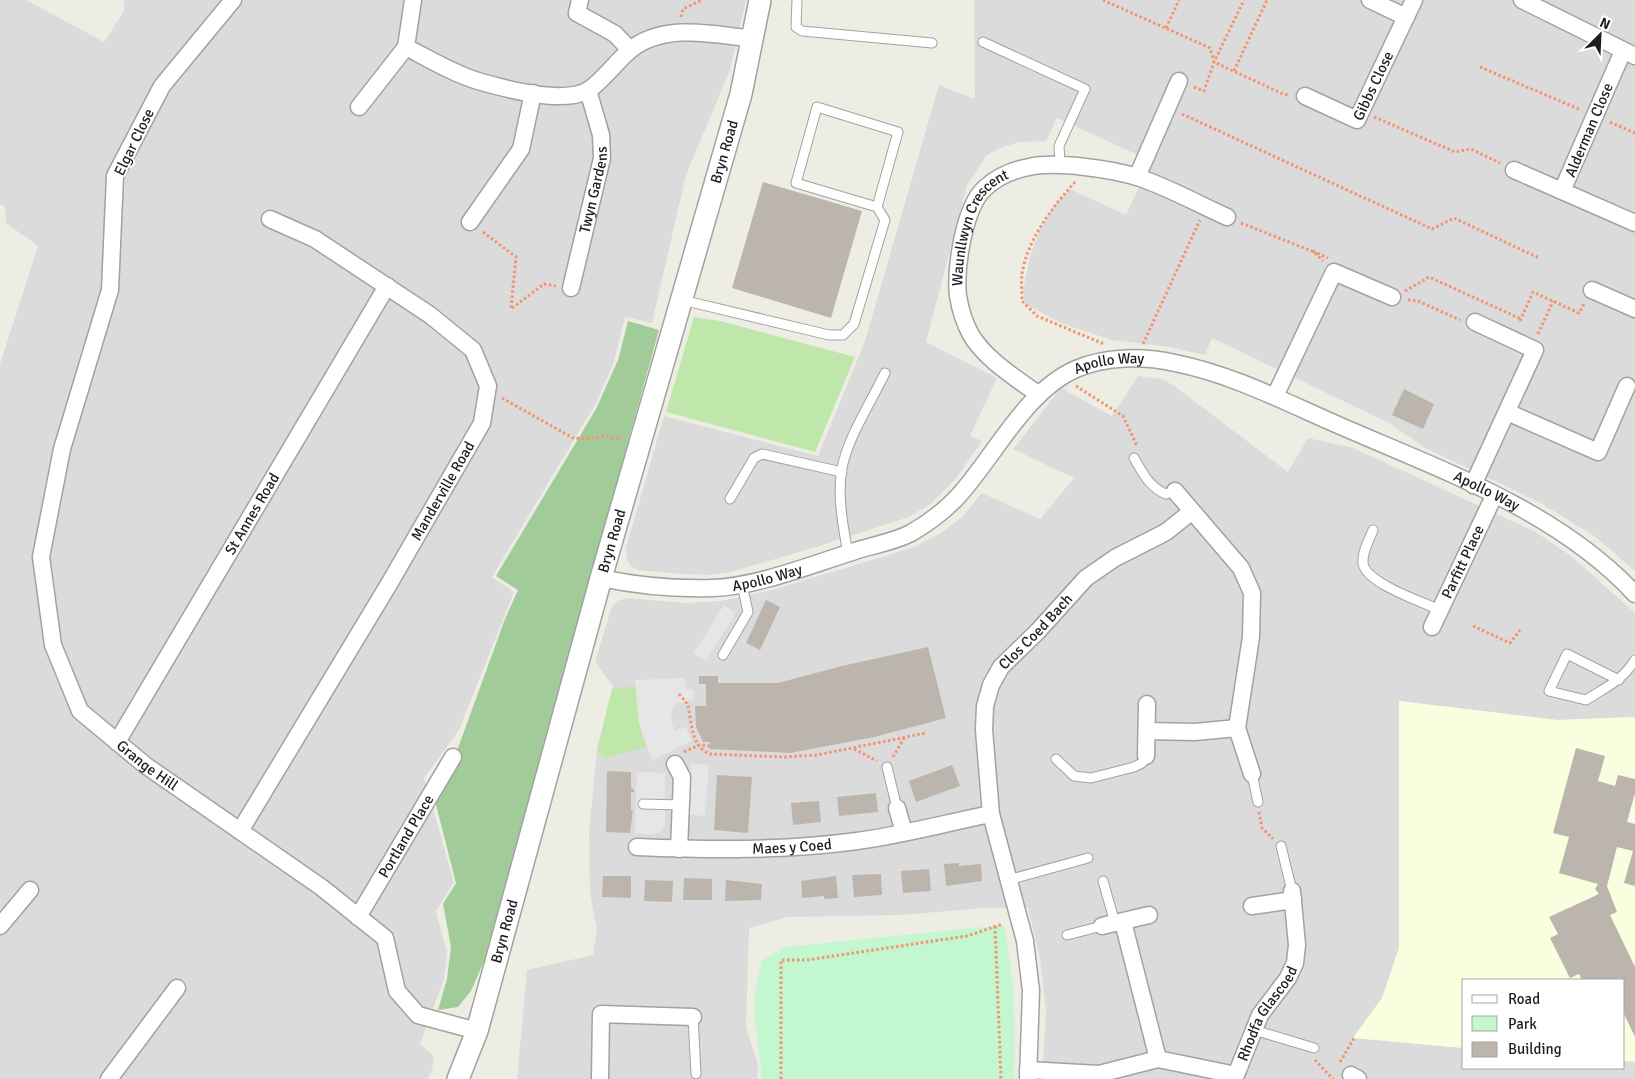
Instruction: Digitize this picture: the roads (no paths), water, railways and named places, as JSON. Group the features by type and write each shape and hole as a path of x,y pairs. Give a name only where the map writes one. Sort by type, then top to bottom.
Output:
{"street":[{"name":"Elgar Close","path":"85,368 110,290 115,176 162,86 233,0"},
{"path":"359,108 406,47 413,0"},
{"path":"580,0 577,13 615,34 630,50"},
{"name":"Bryn Road","path":"458,1079 477,1031 601,578 741,94 760,0"},
{"path":"1370,0 1406,17"},
{"name":"Gibbs Close","path":"1305,96 1357,120 1414,0"},
{"path":"1522,0 1629,53"},
{"path":"406,47 477,81 533,93 570,97 588,90 630,50 646,40 661,35 712,34 753,39"},
{"name":"Alderman Close","path":"1629,53 1594,116 1562,191 1635,223"},
{"path":"1137,177 1179,81"},
{"name":"Twyn Gardens","path":"571,288 602,158 601,135 588,90"},
{"path":"470,222 521,149 533,93"},
{"name":"Waunllwyn Crescent","path":"1039,395 988,355 971,336 964,319 958,296 959,270 970,213 984,189 1004,174 1030,167 1060,164 1137,177 1227,217"},
{"path":"1514,170 1562,191"},
{"name":"Manderville Road","path":"240,830 389,584 482,423 488,386 473,350 430,315 315,239 270,219"},
{"path":"1275,396 1332,265 1395,292"},
{"name":"St Annes Road","path":"117,742 387,286"},
{"path":"1592,290 1635,309"},
{"path":"1474,485 1535,350 1475,322"},
{"name":"Apollo Way","path":"601,578 641,586 715,588 742,584 907,535 936,517 961,492 1039,395 1060,377 1078,368 1106,361 1137,358 1173,362 1206,370 1275,396 1474,485 1540,519 1573,541 1604,564 1635,594"},
{"name":"Grange Hill","path":"85,368 62,449 41,557 53,646 80,711 145,765 321,887 385,938 397,991 418,1015 477,1031"},
{"path":"1507,412 1598,452 1627,386"},
{"path":"1175,490 1191,512 1241,568 1252,593 1251,637 1237,728 1252,774"},
{"name":"Parfitt Place","path":"1432,627 1494,496"},
{"name":"Clos Coed Bach","path":"1028,1074 1031,991 1025,941 991,814 984,730 985,706 991,685 1001,668 1086,578 1115,558 1166,532 1191,512"},
{"path":"1146,756 1147,704"},
{"path":"1147,731 1195,732 1237,728"},
{"name":"Portland Place","path":"358,916 453,757"},
{"path":"678,759 682,777 679,849"},
{"path":"897,808 904,832"},
{"name":"Maes y Coed","path":"637,847 743,849 808,846 858,841 991,814"},
{"path":"0,926 30,890"},
{"path":"1252,906 1292,895"},
{"name":"Rhodfa Glascoed","path":"1028,1074 1099,1076 1158,1059 1236,1077 1260,1015 1288,978 1295,963 1297,945 1292,895"},
{"path":"1149,915 1113,924 1158,1059"},
{"path":"109,1079 176,988"},
{"path":"600,1079 601,1014 693,1017"}],"lane":[{"path":"797,0 796,27 802,31 932,43"},
{"path":"984,42 1084,89 1059,146 1060,164"},
{"path":"682,300 829,336 843,335 856,320 884,220 877,207 898,132 817,107 796,183 877,207"},
{"path":"848,553 843,526 842,472 849,447 885,373"},
{"path":"730,499 754,458 762,454 842,472"},
{"path":"1136,461 1148,482 1156,489 1166,494 1175,490"},
{"path":"1373,530 1362,556 1363,566 1368,574 1378,582 1440,610"},
{"path":"723,655 748,612 742,584"},
{"path":"1619,680 1567,654 1549,691 1586,700 1619,680 1626,674 1635,660"},
{"path":"1056,759 1074,776 1092,778 1134,768 1142,763 1146,756"},
{"path":"887,767 897,808"},
{"path":"1252,774 1258,802"},
{"path":"642,804 681,805"},
{"path":"1281,846 1292,895"},
{"path":"1008,880 1088,858"},
{"path":"1067,935 1113,924 1103,880"},
{"path":"693,1017 696,1074"},
{"path":"1254,1030 1314,1048"}]}
